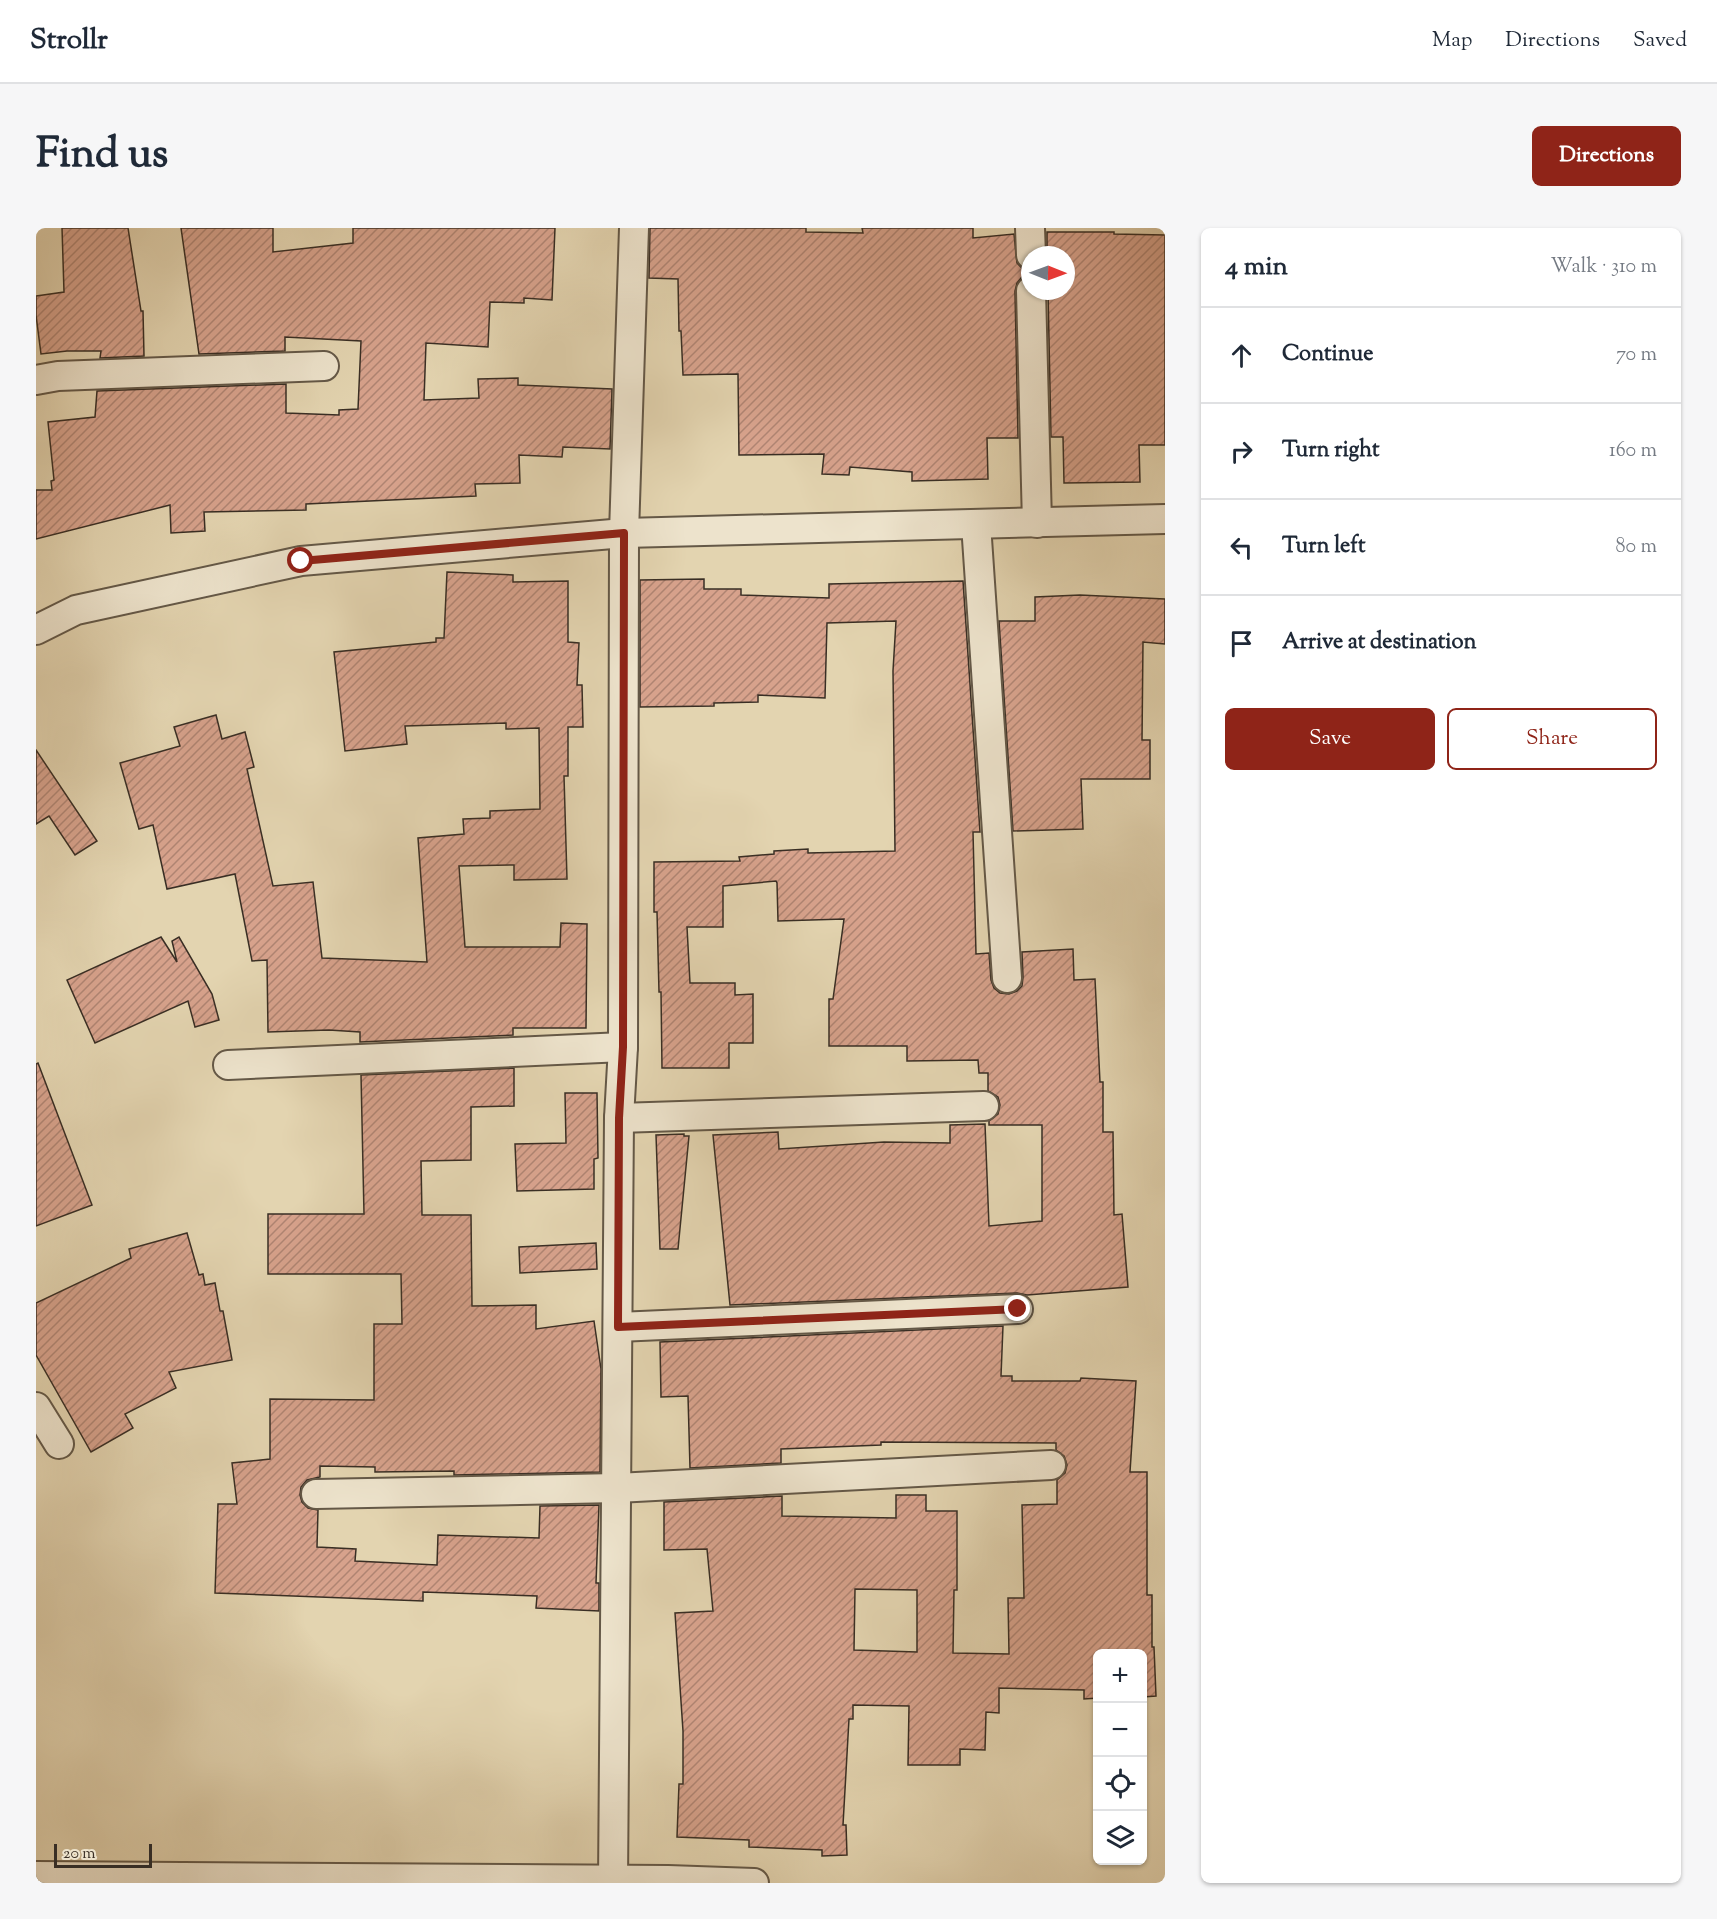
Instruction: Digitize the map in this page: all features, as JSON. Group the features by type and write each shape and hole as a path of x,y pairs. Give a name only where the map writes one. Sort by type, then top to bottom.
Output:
{"street":[{"path":"614,1881 619,1118 623,1047 624,533 634,228"},
{"path":"1030,228 1030,246"},
{"path":"1031,300 1037,523"},
{"path":"36,380 58,376 324,366"},
{"path":"36,630 76,610 301,561 624,533 1165,519"},
{"path":"976,524 1007,978"},
{"path":"228,1065 623,1047"},
{"path":"619,1118 984,1106"},
{"path":"618,1327 1018,1309"},
{"path":"36,1407 59,1443"},
{"path":"316,1494 617,1488 1051,1465"},
{"path":"36,1876 754,1883"}],"building":[{"path":"62,228 128,228 141,311 143,311 144,356 100,358 101,351 41,354 36,296 64,292"},
{"path":"181,228 273,228 273,252 353,243 353,228 555,228 552,300 524,298 524,303 490,302 488,347 426,343 424,400 479,398 478,379 518,378 518,385 612,389 610,449 563,447 562,457 519,455 520,483 475,484 476,496 306,504 306,510 204,512 205,531 171,533 170,505 36,539 36,490 52,490 51,481 54,480 48,422 95,417 97,391 286,384 286,413 339,415 339,410 358,409 361,341 285,337 285,351 199,354"},
{"path":"650,228 806,228 806,232 863,233 862,228 973,228 973,238 1014,234 1017,263 1021,267 1021,278 1015,291 1018,438 987,438 988,479 912,481 912,472 850,467 849,475 822,474 824,454 739,455 738,374 683,375 678,279 649,278"},
{"path":"1047,232 1165,235 1165,445 1139,445 1140,482 1064,483 1063,437 1051,437 1048,300 1075,300 1075,246 1047,246"},
{"path":"447,572 513,575 513,582 568,581 568,642 579,643 577,685 582,685 583,727 568,727 568,776 564,776 567,879 514,880 514,865 459,866 465,947 560,947 561,923 587,924 586,1028 513,1028 513,1035 360,1042 360,1032 329,1030 268,1032 267,960 252,961 235,874 167,889 153,825 139,829 120,763 180,746 174,727 216,715 222,739 245,732 254,767 247,769 273,886 313,882 322,958 427,962 418,838 464,834 463,819 490,818 490,811 540,809 539,728 506,729 506,723 405,726 407,744 345,751 334,652 436,642 436,638 444,638"},
{"path":"704,579 704,589 741,589 741,595 829,598 829,584 963,581 980,832 973,832 976,954 989,953 991,980 994,988 1000,993 1009,994 1022,986 1022,952 1073,949 1074,980 1095,979 1100,1082 1103,1082 1103,1132 1113,1132 1114,1215 1122,1214 1128,1287 1027,1295 1017,1293 730,1305 713,1135 778,1132 779,1149 884,1142 950,1143 950,1125 985,1124 989,1226 1042,1221 1042,1125 989,1125 989,1121 998,1114 1000,1105 998,1097 988,1091 988,1073 979,1073 978,1060 907,1061 907,1046 829,1046 829,999 833,999 844,919 778,921 776,881 723,886 723,927 687,927 690,983 735,983 735,995 753,994 753,1043 729,1043 729,1068 662,1068 661,992 659,992 657,912 654,912 654,862 740,861 739,857 774,854 774,851 808,849 808,853 895,851 893,671 896,621 827,623 825,698 758,695 758,702 714,703 714,706 640,707 640,580"},
{"path":"1080,595 1165,599 1165,644 1143,642 1142,740 1150,740 1150,779 1081,779 1083,829 1013,831 999,621 1035,621 1035,597"},
{"path":"36,750 97,841 75,855 49,816 36,824"},
{"path":"161,937 177,962 172,941 179,937 212,994 219,1020 195,1027 188,1001 95,1043 67,980"},
{"path":"38,1063 92,1205 36,1226 36,1064"},
{"path":"514,1068 514,1106 471,1107 471,1160 421,1161 422,1215 471,1215 472,1306 536,1305 536,1329 594,1321 601,1369 600,1472 454,1475 454,1471 375,1472 375,1467 320,1466 320,1477 307,1480 301,1487 300,1495 302,1502 308,1508 318,1510 317,1547 356,1549 355,1561 437,1565 438,1535 539,1538 540,1506 599,1505 596,1583 599,1583 599,1611 536,1608 537,1596 423,1592 423,1601 215,1593 218,1504 237,1504 232,1463 270,1459 270,1399 374,1400 374,1324 402,1324 401,1274 268,1274 268,1214 364,1214 361,1075"},
{"path":"565,1093 597,1093 598,1158 594,1159 594,1189 517,1191 515,1144 566,1143"},
{"path":"684,1134 684,1136 689,1136 678,1249 660,1249 656,1135"},
{"path":"187,1233 199,1275 203,1274 205,1285 215,1283 232,1360 169,1372 176,1388 125,1414 133,1428 91,1452 36,1355 36,1303 131,1258 129,1249"},
{"path":"596,1243 597,1269 520,1273 519,1247"},
{"path":"1003,1326 1001,1376 1012,1376 1012,1381 1080,1381 1081,1378 1136,1381 1130,1472 1147,1472 1147,1595 1152,1595 1152,1647 1154,1647 1156,1696 1147,1697 1147,1649 1093,1649 1093,1698 1084,1699 1084,1690 999,1688 999,1713 986,1712 985,1750 960,1749 960,1765 908,1765 909,1706 853,1705 853,1719 849,1719 843,1825 846,1825 847,1855 822,1856 822,1850 749,1847 749,1840 677,1837 679,1784 683,1784 683,1731 675,1613 713,1611 707,1549 664,1550 664,1502 782,1496 782,1516 896,1518 896,1495 926,1495 926,1511 957,1511 957,1590 954,1590 953,1653 1009,1654 1008,1598 1024,1598 1022,1505 1057,1504 1057,1480 1065,1473 1067,1465 1064,1456 1056,1450 1056,1443 881,1442 881,1445 781,1449 781,1463 690,1468 688,1396 661,1397 660,1342","holes":["855,1589 917,1590 917,1652 854,1650"]}],"route":[{"path":"301,561 624,533 623,1047 619,1118 618,1327 1018,1309"}]}
